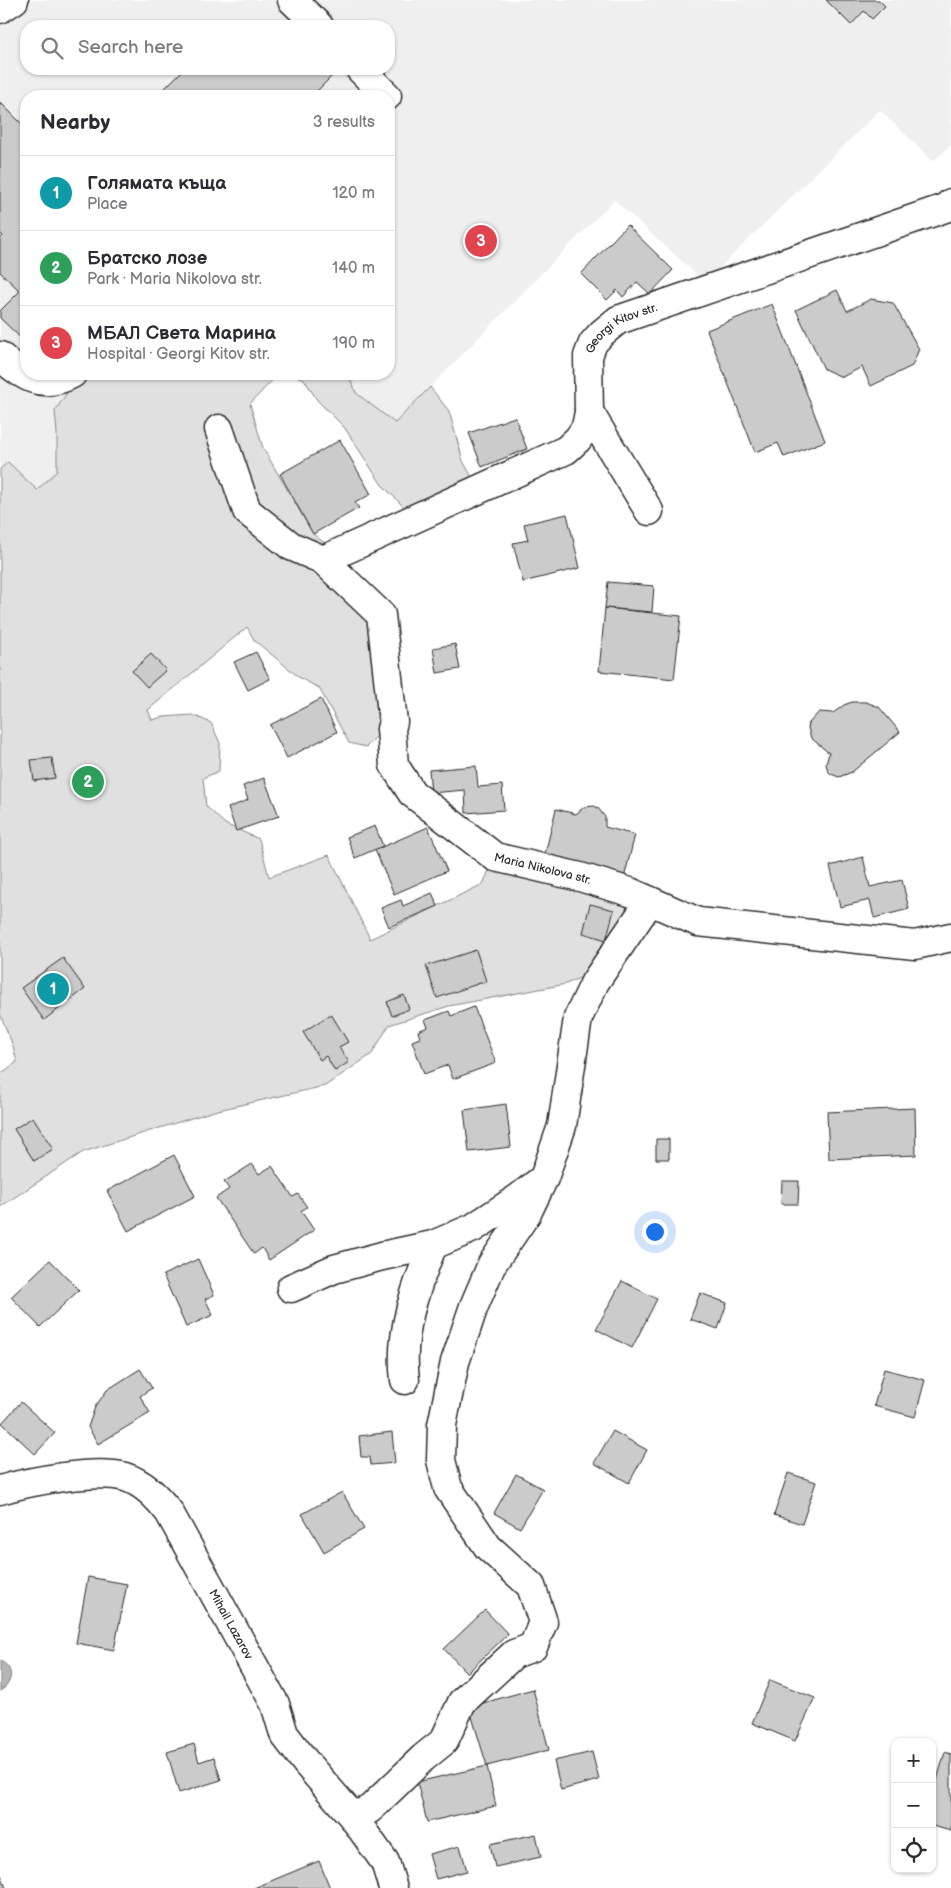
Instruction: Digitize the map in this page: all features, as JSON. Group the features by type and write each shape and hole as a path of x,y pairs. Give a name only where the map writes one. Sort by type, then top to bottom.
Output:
{"street":[{"path":"0,10 14,0"},
{"path":"366,75 381,90"},
{"name":"Georgi Kitov str.","path":"323,560 566,450 586,427 589,412 588,356 593,343 618,320 945,208 951,203"},
{"path":"0,356 20,373"},
{"path":"37,380 61,380"},
{"path":"589,412 649,511"},
{"name":"Maria Nikolova str.","path":"219,429 247,511 291,546 323,560 381,615 392,722 394,765 412,793 495,857 580,877 630,892 698,922 916,945 951,937"},
{"path":"353,1817 370,1809 423,1758 444,1741 462,1702 514,1654 533,1647 543,1622 532,1586 488,1547 448,1488 441,1460 442,1425 454,1362 474,1306 492,1264 527,1213 544,1178 562,1126 578,1018 595,982 650,900"},
{"path":"291,1288 334,1269 433,1245 473,1228 517,1199 544,1178"},
{"path":"405,1380 403,1362 406,1325 417,1285 433,1245"},
{"name":"Mihail Lazarov","path":"0,1490 87,1474 125,1477 152,1491 169,1512 275,1704 284,1734 306,1764 353,1817 385,1862 393,1888"}],"shaded area":[{"path":"0,0 951,0 951,145 933,161 880,110 705,282 614,200 395,423 356,393 344,380 395,380 395,90 20,90 20,380 251,380 83,534 7,462 0,469"},
{"path":"76,380 272,380 250,404 263,448 313,534 330,547 321,551 247,511 377,617 387,726 366,747 349,743 319,688 300,678 254,640 247,627 148,710 152,720 162,717 193,715 211,723 220,743 219,771 203,778 206,806 225,824 259,839 269,877 329,855 370,939 483,884 495,857 630,892 620,939 591,973 566,984 449,1006 389,1025 372,1054 325,1086 214,1111 83,1152 0,1207 0,1074 17,1062 13,1046 0,1014 0,469 8,462 37,490 57,471 55,411"},
{"path":"305,380 351,380 356,393 395,423 430,387 449,411 463,461 474,481 408,511 382,485 344,427 317,400"},
{"path":"0,1661 8,1667 10,1680 0,1691"}],"building":[{"path":"826,0 879,0 885,6 872,19 864,11 851,25"},
{"path":"178,75 333,75 318,90 163,90"},
{"path":"0,102 20,122 20,291 0,272 0,239 3,236 0,233"},
{"path":"627,225 673,270 650,294 637,282 623,297 617,290 607,300 581,274"},
{"path":"837,290 847,311 871,299 893,303 919,349 912,366 871,386 862,367 842,377 824,369 796,310"},
{"path":"20,291 20,337 0,318 0,311"},
{"path":"772,304 825,441 784,457 778,443 755,452 707,330"},
{"path":"515,417 527,449 482,467 469,433"},
{"path":"340,440 371,494 355,503 359,508 313,534 280,474"},
{"path":"567,514 580,568 523,582 513,543 528,540 524,524"},
{"path":"608,582 654,586 652,612 605,608"},
{"path":"605,608 681,616 674,679 599,671"},
{"path":"455,644 460,669 437,673 433,648"},
{"path":"256,652 270,679 248,690 234,662"},
{"path":"151,654 166,670 147,687 132,671"},
{"path":"321,699 337,732 287,758 270,725"},
{"path":"852,702 866,702 879,707 900,732 852,772 839,777 828,771 826,764 829,753 811,738 808,728 809,723 819,712 833,713"},
{"path":"52,758 55,778 34,781 31,760"},
{"path":"476,766 478,787 502,785 504,810 466,813 465,790 431,793 429,770"},
{"path":"264,778 279,816 236,831 228,808 248,800 243,786"},
{"path":"594,806 605,817 605,827 635,835 624,878 544,858 556,809 576,814 584,807"},
{"path":"375,826 383,846 355,858 347,837"},
{"path":"428,827 447,871 394,894 375,850"},
{"path":"863,857 870,887 902,880 909,909 874,918 870,900 840,907 830,866"},
{"path":"432,893 438,906 389,927 381,908 401,900 403,906"},
{"path":"590,904 614,910 606,940 583,933"},
{"path":"476,950 486,981 437,998 426,966"},
{"path":"63,958 85,989 44,1020 21,988"},
{"path":"404,995 409,1009 392,1016 387,1002"},
{"path":"474,1007 496,1063 453,1079 448,1065 424,1074 412,1041 420,1038 418,1031 428,1027 425,1020 449,1011 451,1016"},
{"path":"331,1014 348,1042 339,1047 349,1062 335,1071 326,1056 320,1060 303,1032"},
{"path":"506,1104 511,1147 469,1152 464,1110"},
{"path":"915,1108 916,1155 829,1159 827,1112"},
{"path":"33,1117 53,1149 34,1161 14,1129"},
{"path":"656,1139 669,1139 669,1159 656,1159"},
{"path":"174,1155 195,1196 128,1231 107,1191"},
{"path":"252,1164 259,1174 272,1166 293,1197 298,1194 307,1207 301,1211 314,1230 269,1260 262,1248 254,1254 216,1198 229,1189 224,1182"},
{"path":"782,1181 799,1181 798,1204 781,1204"},
{"path":"198,1259 214,1295 205,1299 213,1315 186,1327 163,1275"},
{"path":"50,1260 79,1290 40,1327 11,1297"},
{"path":"622,1281 657,1299 632,1348 596,1329"},
{"path":"700,1293 727,1303 718,1329 690,1319"},
{"path":"140,1369 152,1388 140,1396 150,1413 98,1444 88,1427 95,1407 107,1390"},
{"path":"884,1369 925,1380 915,1417 874,1406"},
{"path":"21,1402 55,1433 35,1454 2,1423"},
{"path":"613,1431 647,1450 629,1483 594,1463"},
{"path":"392,1432 395,1463 371,1465 370,1457 361,1457 359,1436"},
{"path":"788,1473 816,1482 802,1524 774,1515"},
{"path":"516,1474 543,1489 520,1528 494,1513"},
{"path":"342,1492 364,1529 324,1552 302,1514"},
{"path":"88,1577 127,1584 114,1650 76,1643"},
{"path":"485,1610 508,1634 467,1673 444,1649"},
{"path":"770,1680 815,1698 795,1741 752,1723"},
{"path":"533,1689 549,1750 487,1766 469,1707"},
{"path":"194,1744 199,1762 214,1757 221,1780 179,1793 167,1752"},
{"path":"592,1752 599,1780 561,1790 554,1761"},
{"path":"945,1752 951,1754 951,1831 936,1827 936,1783"},
{"path":"487,1766 496,1806 427,1822 417,1782"},
{"path":"536,1834 541,1857 495,1867 490,1844"},
{"path":"460,1846 467,1871 436,1879 429,1854"},
{"path":"319,1861 330,1888 254,1888"},
{"path":"0,1872 6,1888 0,1888"}],"place":[{"name":"МБАЛ Света Марина","path":"481,241"},
{"name":"Братско лозе","path":"88,782"},
{"name":"Голямата къща","path":"53,989"}]}
